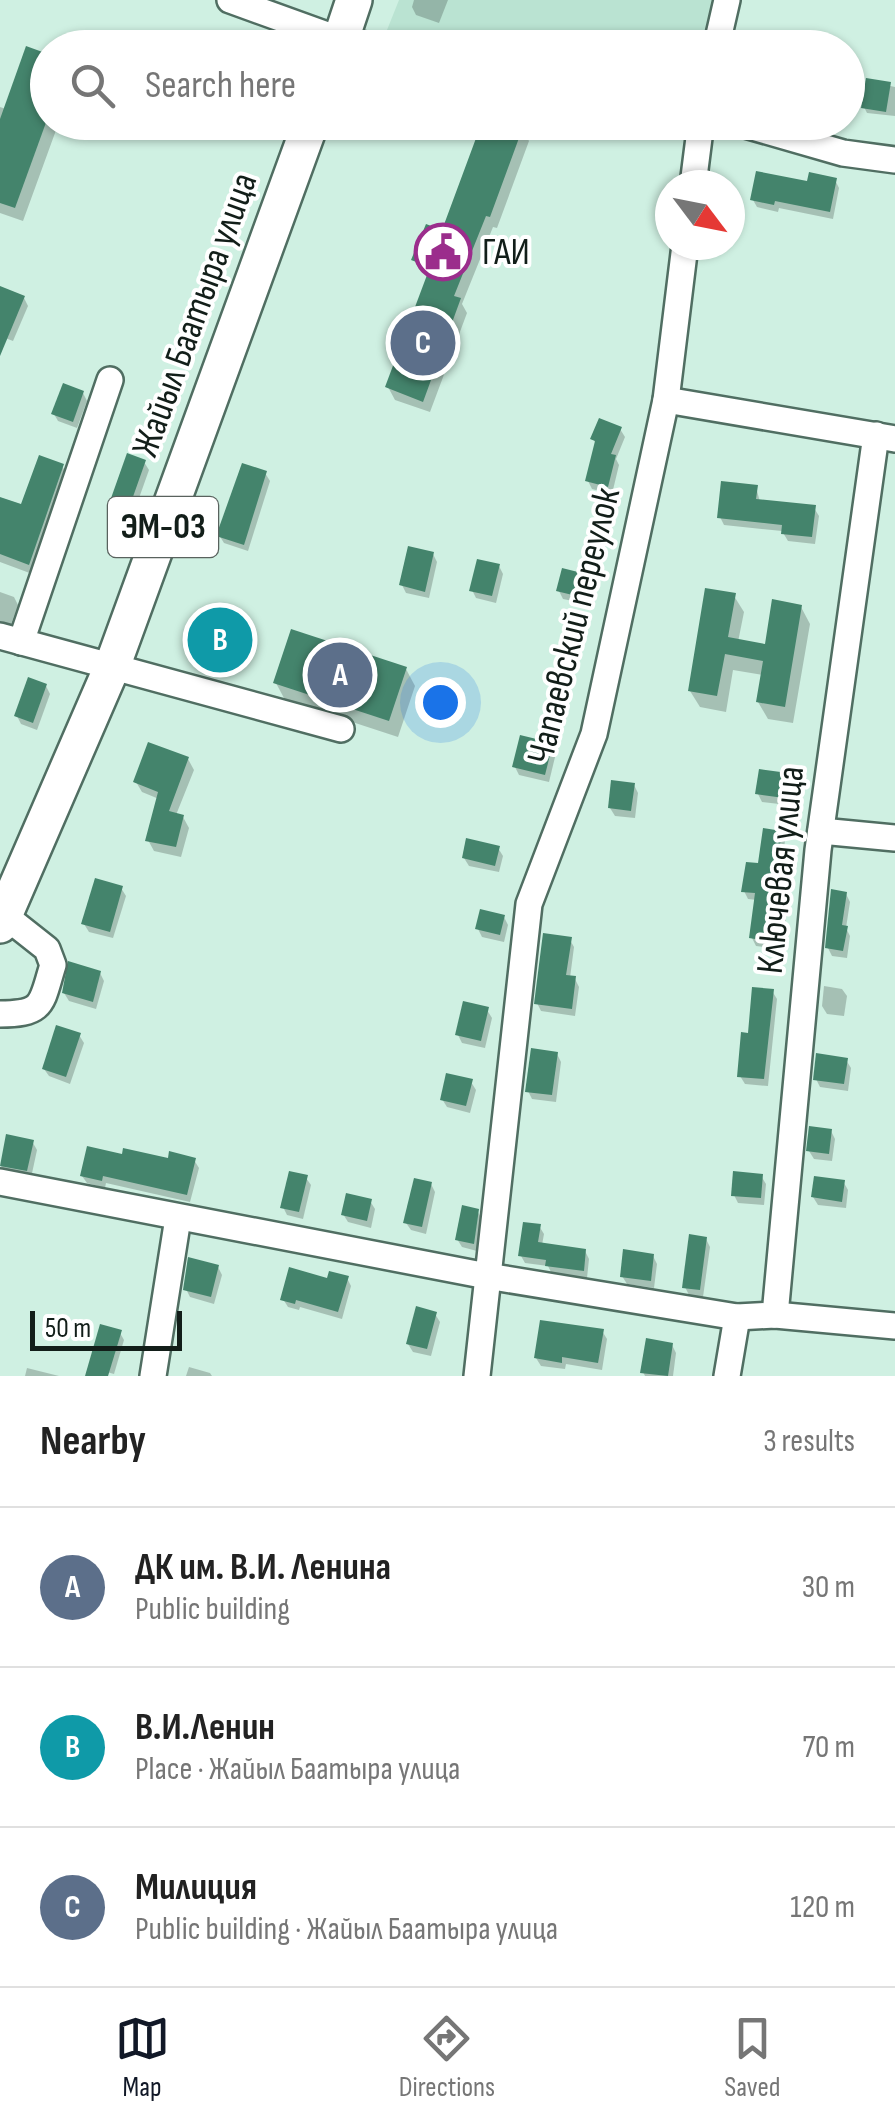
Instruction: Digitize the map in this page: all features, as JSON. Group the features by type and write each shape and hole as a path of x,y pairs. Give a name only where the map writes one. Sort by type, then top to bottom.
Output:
{"highway":[{"path":"344,30 354,0"},
{"name":"Жайыл Баатыра улица","path":"2,920 112,667 304,140"}],"street":[{"path":"230,0 305,30"},
{"path":"720,30 727,0"},
{"path":"695,170 699,140"},
{"path":"798,140 843,153 895,160"},
{"name":"Чапаевский переулок","path":"477,1376 529,904 594,734 666,400 683,260"},
{"path":"110,380 11,639 340,729"},
{"name":"Ключевая улица","path":"666,400 886,437 821,831 775,1315"},
{"path":"821,831 895,838"},
{"path":"0,1014 26,1014 41,1004 53,964 47,950 2,920"},
{"path":"0,1182 487,1276 737,1317 775,1315 895,1326"},
{"path":"153,1376 178,1218"},
{"path":"727,1376 737,1317"}],"shaded area":[{"path":"399,0 714,0 708,30 387,30"}],"building":[{"path":"26,46 30,47 30,140 40,140 15,208 0,203 0,119"},
{"path":"866,78 891,82 886,112 865,109"},
{"path":"475,140 518,140 490,217 486,216 454,296 461,298 423,402 385,387 430,267 411,260 426,224 442,230"},
{"path":"756,171 807,181 809,172 837,178 830,212 750,200"},
{"path":"0,286 25,296 0,356"},
{"path":"63,383 84,391 73,422 51,414"},
{"path":"599,418 622,427 611,454 616,455 608,487 585,481 595,441 590,439"},
{"path":"127,453 146,460 129,508 110,501"},
{"path":"39,455 64,464 29,565 0,554 0,497 21,504"},
{"path":"242,463 267,471 244,545 216,536"},
{"path":"721,481 758,485 756,499 816,505 812,537 781,534 782,525 717,518"},
{"path":"408,546 434,552 425,592 399,585"},
{"path":"477,559 500,564 492,596 469,591"},
{"path":"562,568 590,575 585,598 556,591"},
{"path":"705,588 736,593 728,637 765,644 772,599 802,605 785,707 756,702 763,661 725,654 717,696 688,691"},
{"path":"291,629 407,667 389,721 273,683"},
{"path":"28,677 47,684 33,723 14,716"},
{"path":"520,735 553,743 545,775 512,767"},
{"path":"148,742 189,757 169,811 184,815 176,847 145,841 158,792 133,782"},
{"path":"759,769 788,773 784,798 755,794"},
{"path":"611,780 635,783 631,811 608,808"},
{"path":"763,828 782,831 777,866 787,867 780,943 749,938 755,893 741,892 746,862 758,863"},
{"path":"466,838 500,846 495,866 462,858"},
{"path":"95,878 123,886 110,932 81,924"},
{"path":"831,889 847,892 842,925 848,926 843,951 825,948"},
{"path":"480,909 505,915 500,935 475,929"},
{"path":"543,933 572,937 566,975 576,976 572,1009 534,1004"},
{"path":"68,961 101,971 93,1002 62,993"},
{"path":"752,987 774,989 764,1079 737,1077 741,1032 748,1033"},
{"path":"463,1001 489,1007 481,1041 455,1035"},
{"path":"56,1025 81,1033 66,1077 42,1069"},
{"path":"531,1048 558,1052 552,1095 525,1092"},
{"path":"816,1053 848,1058 844,1084 813,1080"},
{"path":"446,1073 473,1079 466,1106 440,1100"},
{"path":"809,1126 832,1129 829,1154 806,1151"},
{"path":"6,1134 34,1140 27,1171 0,1166"},
{"path":"87,1146 122,1154 123,1148 168,1158 169,1151 196,1158 187,1195 103,1176 102,1181 80,1176"},
{"path":"289,1171 308,1175 299,1212 280,1208"},
{"path":"733,1171 763,1174 761,1198 731,1196"},
{"path":"814,1176 845,1180 842,1202 811,1197"},
{"path":"414,1178 432,1182 422,1227 403,1223"},
{"path":"346,1193 372,1199 367,1221 341,1215"},
{"path":"462,1205 479,1209 474,1244 455,1240"},
{"path":"523,1222 541,1224 538,1242 586,1249 584,1271 545,1266 546,1260 518,1256"},
{"path":"689,1234 707,1237 700,1290 682,1288"},
{"path":"623,1249 654,1254 651,1281 620,1277"},
{"path":"188,1257 219,1265 211,1297 183,1290"},
{"path":"289,1267 327,1278 329,1271 349,1276 338,1312 296,1300 295,1304 280,1300"},
{"path":"416,1306 437,1312 427,1349 406,1344"},
{"path":"540,1320 604,1329 598,1363 562,1357 562,1363 534,1358"},
{"path":"100,1324 122,1330 108,1376 85,1376"},
{"path":"646,1338 673,1343 668,1376 640,1373"}],"place":[{"name":"ГАИ","path":"443,252"},
{"name":"Милиция","path":"423,343"},
{"name":"В.И.Ленин","path":"220,640"},
{"name":"ДК им. В.И. Ленина","path":"340,675"}]}
